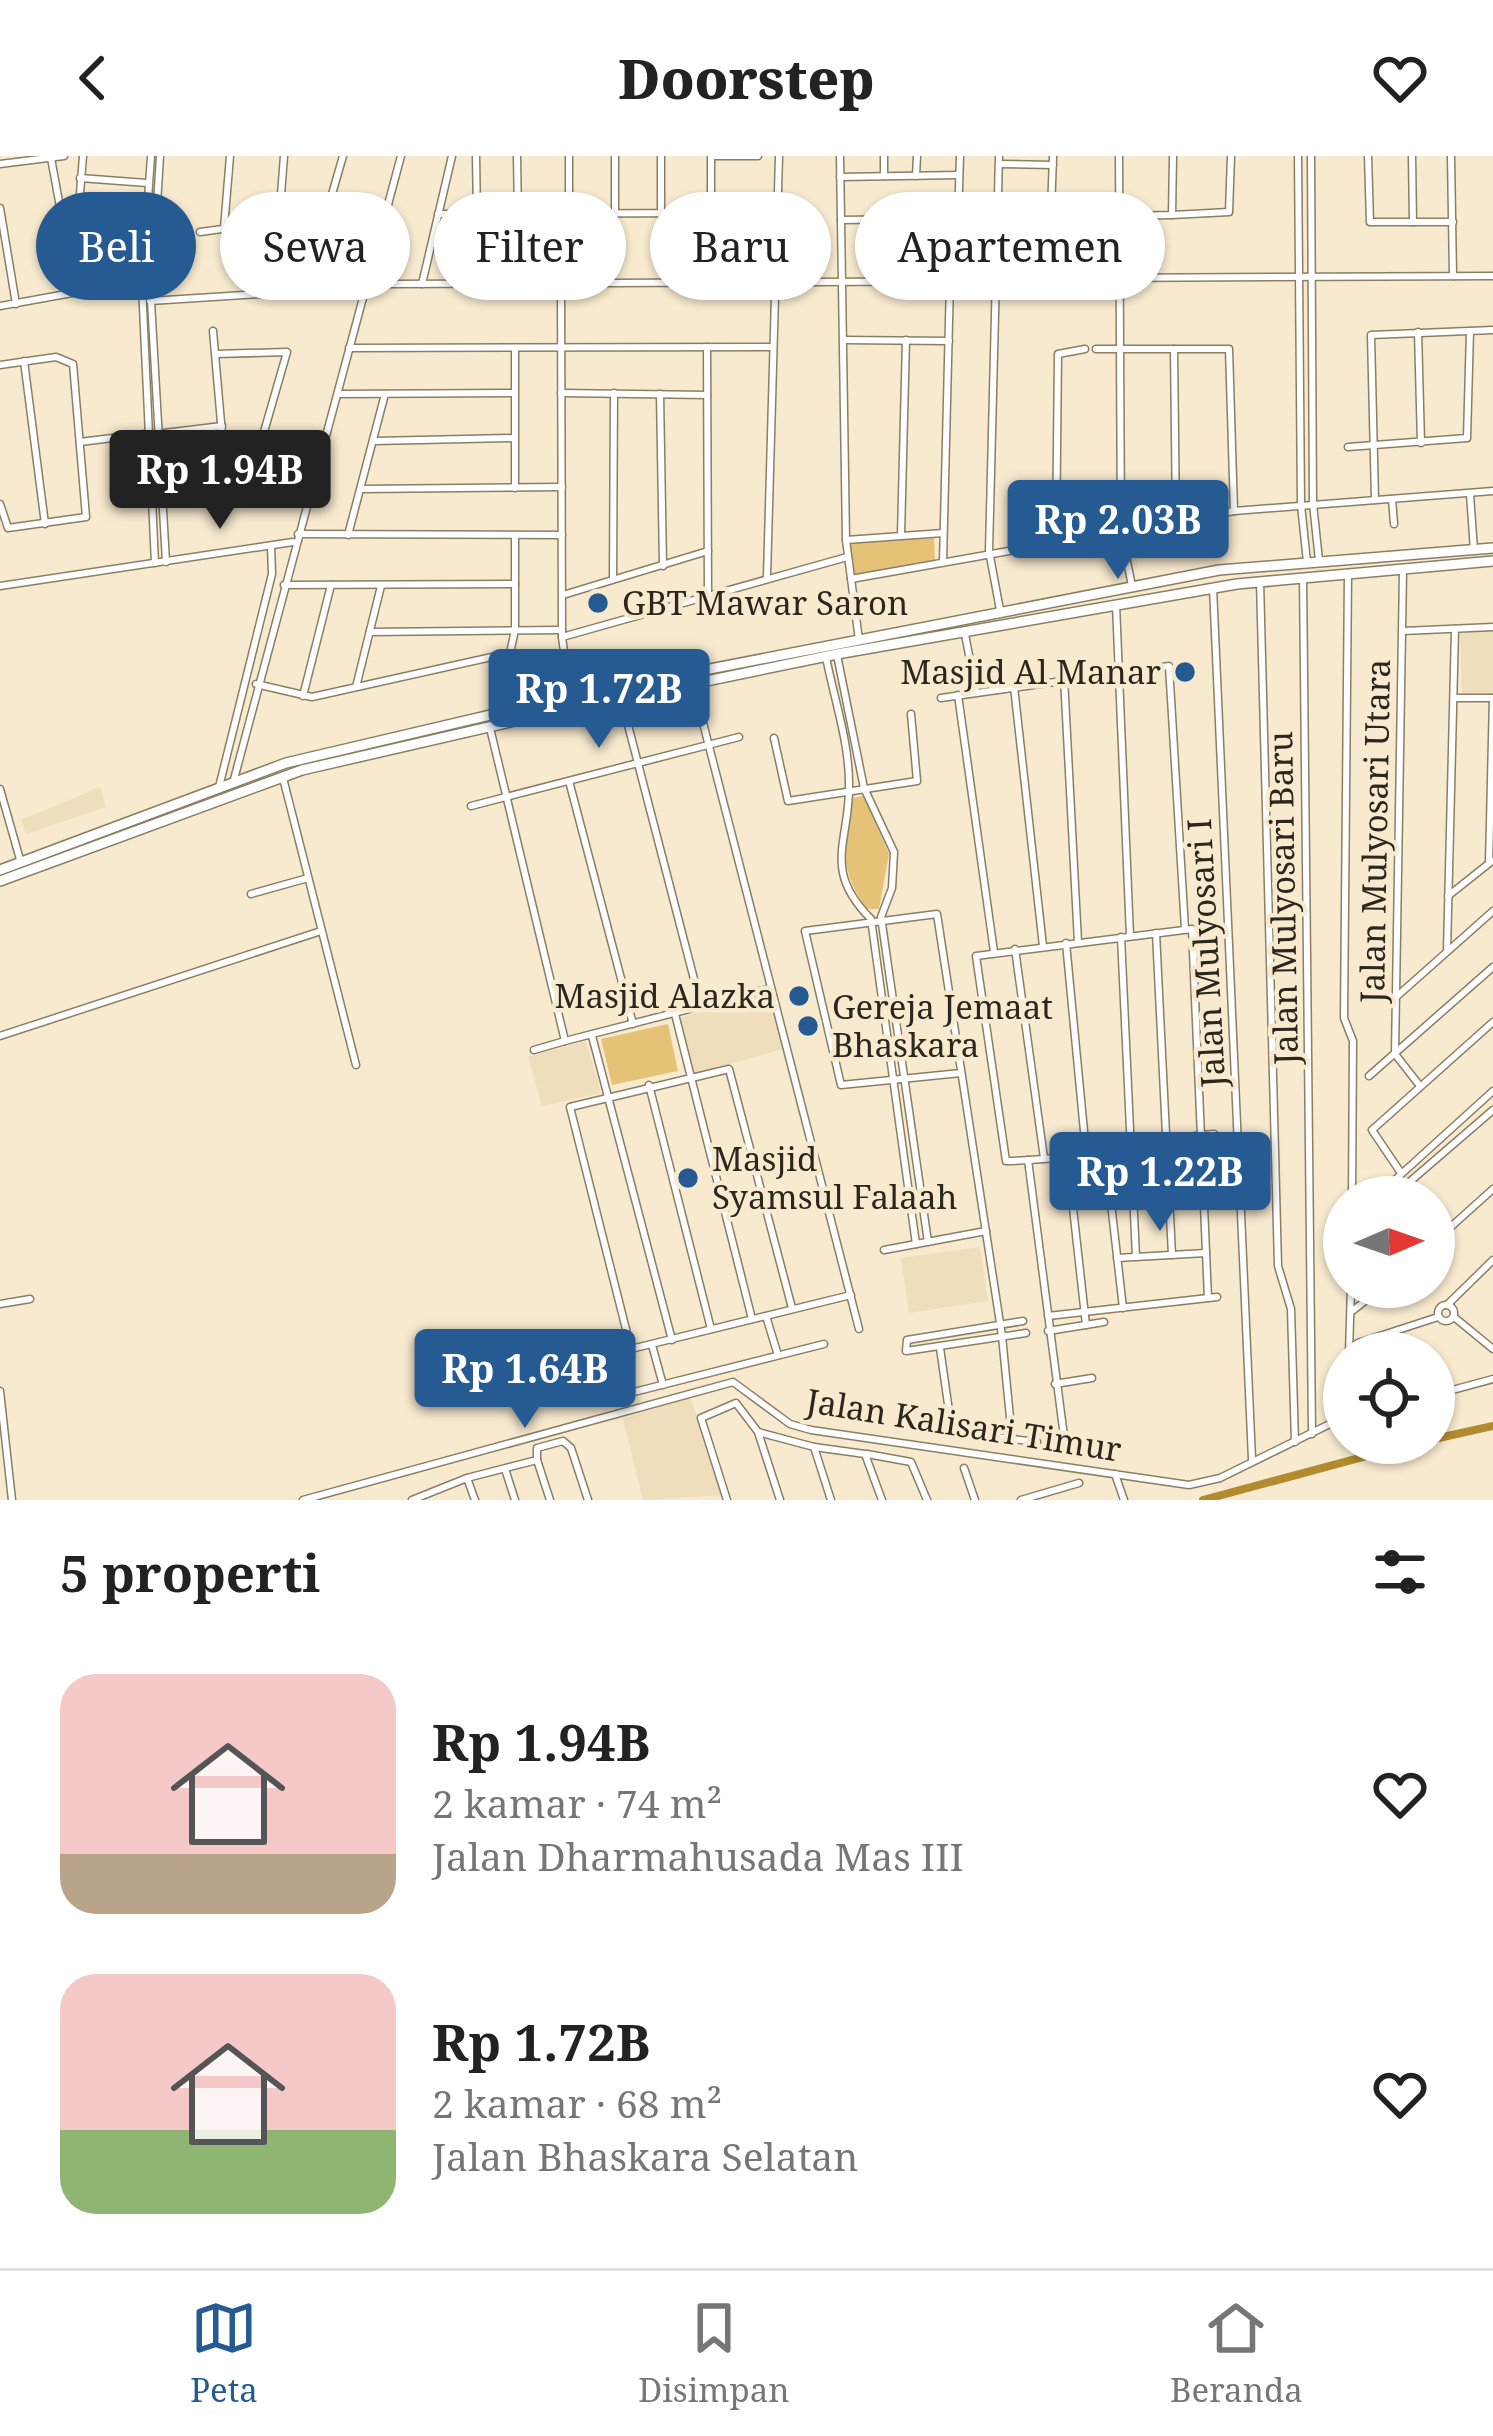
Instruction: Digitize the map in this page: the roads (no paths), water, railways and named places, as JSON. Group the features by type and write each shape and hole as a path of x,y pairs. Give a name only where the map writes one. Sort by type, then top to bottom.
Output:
{"main road":[{"path":"450,730 490,728 859,640 1184,576 1493,548"},
{"path":"0,871 170,811 571,696 693,684 964,630 1259,581 1493,561"},
{"path":"1197,574 1200,591"},
{"path":"1184,576 1187,592"},
{"path":"982,614 985,627"},
{"path":"0,881 286,763 434,734"}],"street":[{"path":"0,164 64,156"},
{"path":"79,192 83,156"},
{"path":"147,192 151,156"},
{"path":"157,192 160,156"},
{"path":"227,192 230,156"},
{"path":"281,192 284,156"},
{"path":"334,192 343,156"},
{"path":"391,192 401,156"},
{"path":"443,192 452,156"},
{"path":"476,156 477,192"},
{"path":"517,156 518,192"},
{"path":"569,156 569,192"},
{"path":"615,156 615,192"},
{"path":"661,156 662,192"},
{"path":"710,192 711,156 758,156"},
{"path":"778,192 779,156"},
{"path":"840,156 846,540 859,640"},
{"path":"884,156 884,176"},
{"path":"916,176 917,156"},
{"path":"959,192 960,156"},
{"path":"1119,156 1120,192"},
{"path":"1172,214 1173,156"},
{"path":"1165,214 1229,212 1231,156"},
{"path":"1298,156 1301,505 1312,561"},
{"path":"1311,156 1312,561"},
{"path":"1368,156 1369,221 1453,222"},
{"path":"1412,156 1413,222"},
{"path":"1451,156 1453,276"},
{"path":"51,158 57,192"},
{"path":"998,192 999,160 1053,160 1051,192"},
{"path":"839,177 959,175"},
{"path":"80,178 147,183"},
{"path":"0,208 16,304"},
{"path":"842,220 855,220"},
{"path":"200,232 220,229"},
{"path":"422,284 434,232"},
{"path":"1165,278 1493,275"},
{"path":"831,280 855,280"},
{"path":"410,284 434,284"},
{"path":"0,307 36,300"},
{"path":"147,300 145,434 155,563"},
{"path":"147,300 166,562"},
{"path":"233,783 362,300"},
{"path":"561,300 562,633 571,696"},
{"path":"767,576 774,300"},
{"path":"943,562 950,300"},
{"path":"995,300 989,555 1000,610"},
{"path":"1120,300 1121,532 1132,586"},
{"path":"1375,500 1370,336 1493,330"},
{"path":"1348,447 1468,437 1470,331"},
{"path":"213,332 226,480 249,484 288,356 283,350 216,354"},
{"path":"1418,332 1421,443"},
{"path":"843,340 949,341"},
{"path":"901,535 906,340"},
{"path":"707,347 708,594"},
{"path":"350,348 772,347"},
{"path":"514,488 515,348"},
{"path":"1056,544 1058,354 1084,349"},
{"path":"1096,349 1231,352 1234,511"},
{"path":"1174,349 1176,522"},
{"path":"0,364 68,358 86,517 5,527 0,504"},
{"path":"24,361 45,524"},
{"path":"561,392 707,394"},
{"path":"336,394 514,393"},
{"path":"613,579 614,393"},
{"path":"348,535 385,394"},
{"path":"660,394 663,566"},
{"path":"156,434 222,426"},
{"path":"80,442 145,434"},
{"path":"374,441 514,438"},
{"path":"361,489 562,487"},
{"path":"850,579 1234,511 1493,491"},
{"path":"1470,494 1474,550"},
{"path":"1392,499 1394,524"},
{"path":"846,540 943,533"},
{"path":"0,586 271,546 296,538 562,535"},
{"path":"256,684 303,695 510,653 515,630 514,536"},
{"path":"219,788 272,574 271,546"},
{"path":"562,595 708,551"},
{"path":"370,632 562,633 848,556"},
{"name":"Jalan Mulyosari Utara","path":"1394,1054 1403,569"},
{"path":"1348,573 1344,1018 1354,1045 1352,1176"},
{"name":"Jalan Mulyosari Baru","path":"1304,577 1312,1434"},
{"path":"1259,581 1278,1266 1291,1309 1294,1442"},
{"path":"283,585 515,584"},
{"path":"303,695 331,585"},
{"path":"356,687 381,586"},
{"name":"Jalan Mulyosari I","path":"1213,588 1252,1459"},
{"path":"1117,605 1136,1257"},
{"path":"1402,631 1493,627"},
{"path":"1447,951 1455,629"},
{"path":"964,630 976,693"},
{"path":"831,655 864,788 894,852 892,888 881,917 928,1242"},
{"path":"831,655 850,790 840,865 853,899 871,919 916,1244"},
{"path":"940,698 1165,664 1171,670 1185,929"},
{"path":"1064,678 1078,942"},
{"path":"693,684 859,1329"},
{"path":"1014,687 1043,946"},
{"path":"958,695 994,952"},
{"path":"620,698 701,1006"},
{"path":"1448,896 1491,861 1493,698 1453,698"},
{"path":"774,738 788,801 918,781 911,714"},
{"path":"490,728 566,1041"},
{"path":"842,738 854,736"},
{"path":"471,806 739,737"},
{"path":"283,778 356,1066"},
{"path":"569,781 633,1024"},
{"path":"0,789 21,863"},
{"path":"251,894 308,878"},
{"path":"1395,998 1493,911"},
{"path":"962,1072 841,1084 803,939 811,928 937,914 962,1072 999,1324 1002,1336 1012,1438"},
{"path":"0,1036 321,931"},
{"path":"1046,1317 1213,1298 1206,1252 1202,1135 1193,931 976,957 1008,1161 1044,1158 1067,1154 1202,1135 1214,1134"},
{"path":"1156,933 1172,1255"},
{"path":"1066,943 1085,1152"},
{"path":"1015,949 1044,1158"},
{"path":"1370,1076 1493,967"},
{"path":"534,1050 771,988"},
{"path":"675,1014 752,1320"},
{"path":"1401,1173 1372,1131 1493,1022"},
{"path":"592,1034 672,1340"},
{"path":"1394,1054 1420,1086"},
{"path":"792,1308 732,1072 725,1067 571,1106 568,1114 629,1347 850,1295"},
{"path":"649,1085 711,1329"},
{"path":"1398,1176 1493,1091"},
{"path":"1416,1176 1493,1110"},
{"path":"1456,1123 1465,1134"},
{"path":"1105,1149 1123,1308"},
{"path":"1067,1154 1086,1325"},
{"path":"1028,1160 1067,1449 1088,1451"},
{"path":"1455,1223 1493,1189"},
{"path":"884,1250 986,1231"},
{"path":"1118,1258 1206,1252"},
{"path":"1455,1297 1492,1262"},
{"path":"0,1304 30,1299"},
{"path":"1350,1332 1351,1308"},
{"path":"1351,1312 1356,1308"},
{"path":"1438,1317 1439,1308"},
{"path":"1449,1308 1493,1349"},
{"path":"766,1316 778,1352"},
{"path":"1438,1317 1446,1322 1454,1316"},
{"path":"1392,1332 1438,1317"},
{"path":"1023,1321 905,1342 910,1353 1026,1333"},
{"path":"1048,1331 1104,1322"},
{"path":"619,1396 824,1344"},
{"path":"652,1345 663,1385"},
{"path":"940,1348 952,1432"},
{"path":"1055,1384 1092,1378"},
{"path":"1455,1389 1493,1379"},
{"name":"Jalan Kalisari Timur","path":"303,1500 733,1382 790,1424 811,1430 1189,1485 1220,1478 1323,1428"},
{"path":"0,1391 13,1500"},
{"path":"714,1500 726,1498 703,1414 739,1404 758,1432 780,1500"},
{"path":"920,1428 1037,1442"},
{"path":"758,1432 814,1447 911,1462 927,1500"},
{"path":"550,1500 537,1448 568,1443 588,1500"},
{"path":"814,1447 831,1500"},
{"path":"865,1454 882,1500"},
{"path":"412,1500 436,1497 467,1478 537,1460"},
{"path":"964,1468 975,1500"},
{"path":"505,1469 514,1500"},
{"path":"1112,1472 1124,1500"},
{"path":"467,1478 475,1500"},
{"path":"1021,1500 1078,1483"}],"waterway":[{"path":"1455,1434 1493,1426"},
{"path":"1203,1500 1337,1464"}],"place":[{"name":"GBT Mawar Saron","path":"598,603"},
{"name":"Masjid Al Manar","path":"1185,672"},
{"name":"Masjid Alazka","path":"799,996"},
{"name":"Gereja Jemaat Bhaskara","path":"808,1026"},
{"name":"Masjid Syamsul Falaah","path":"688,1178"}]}
